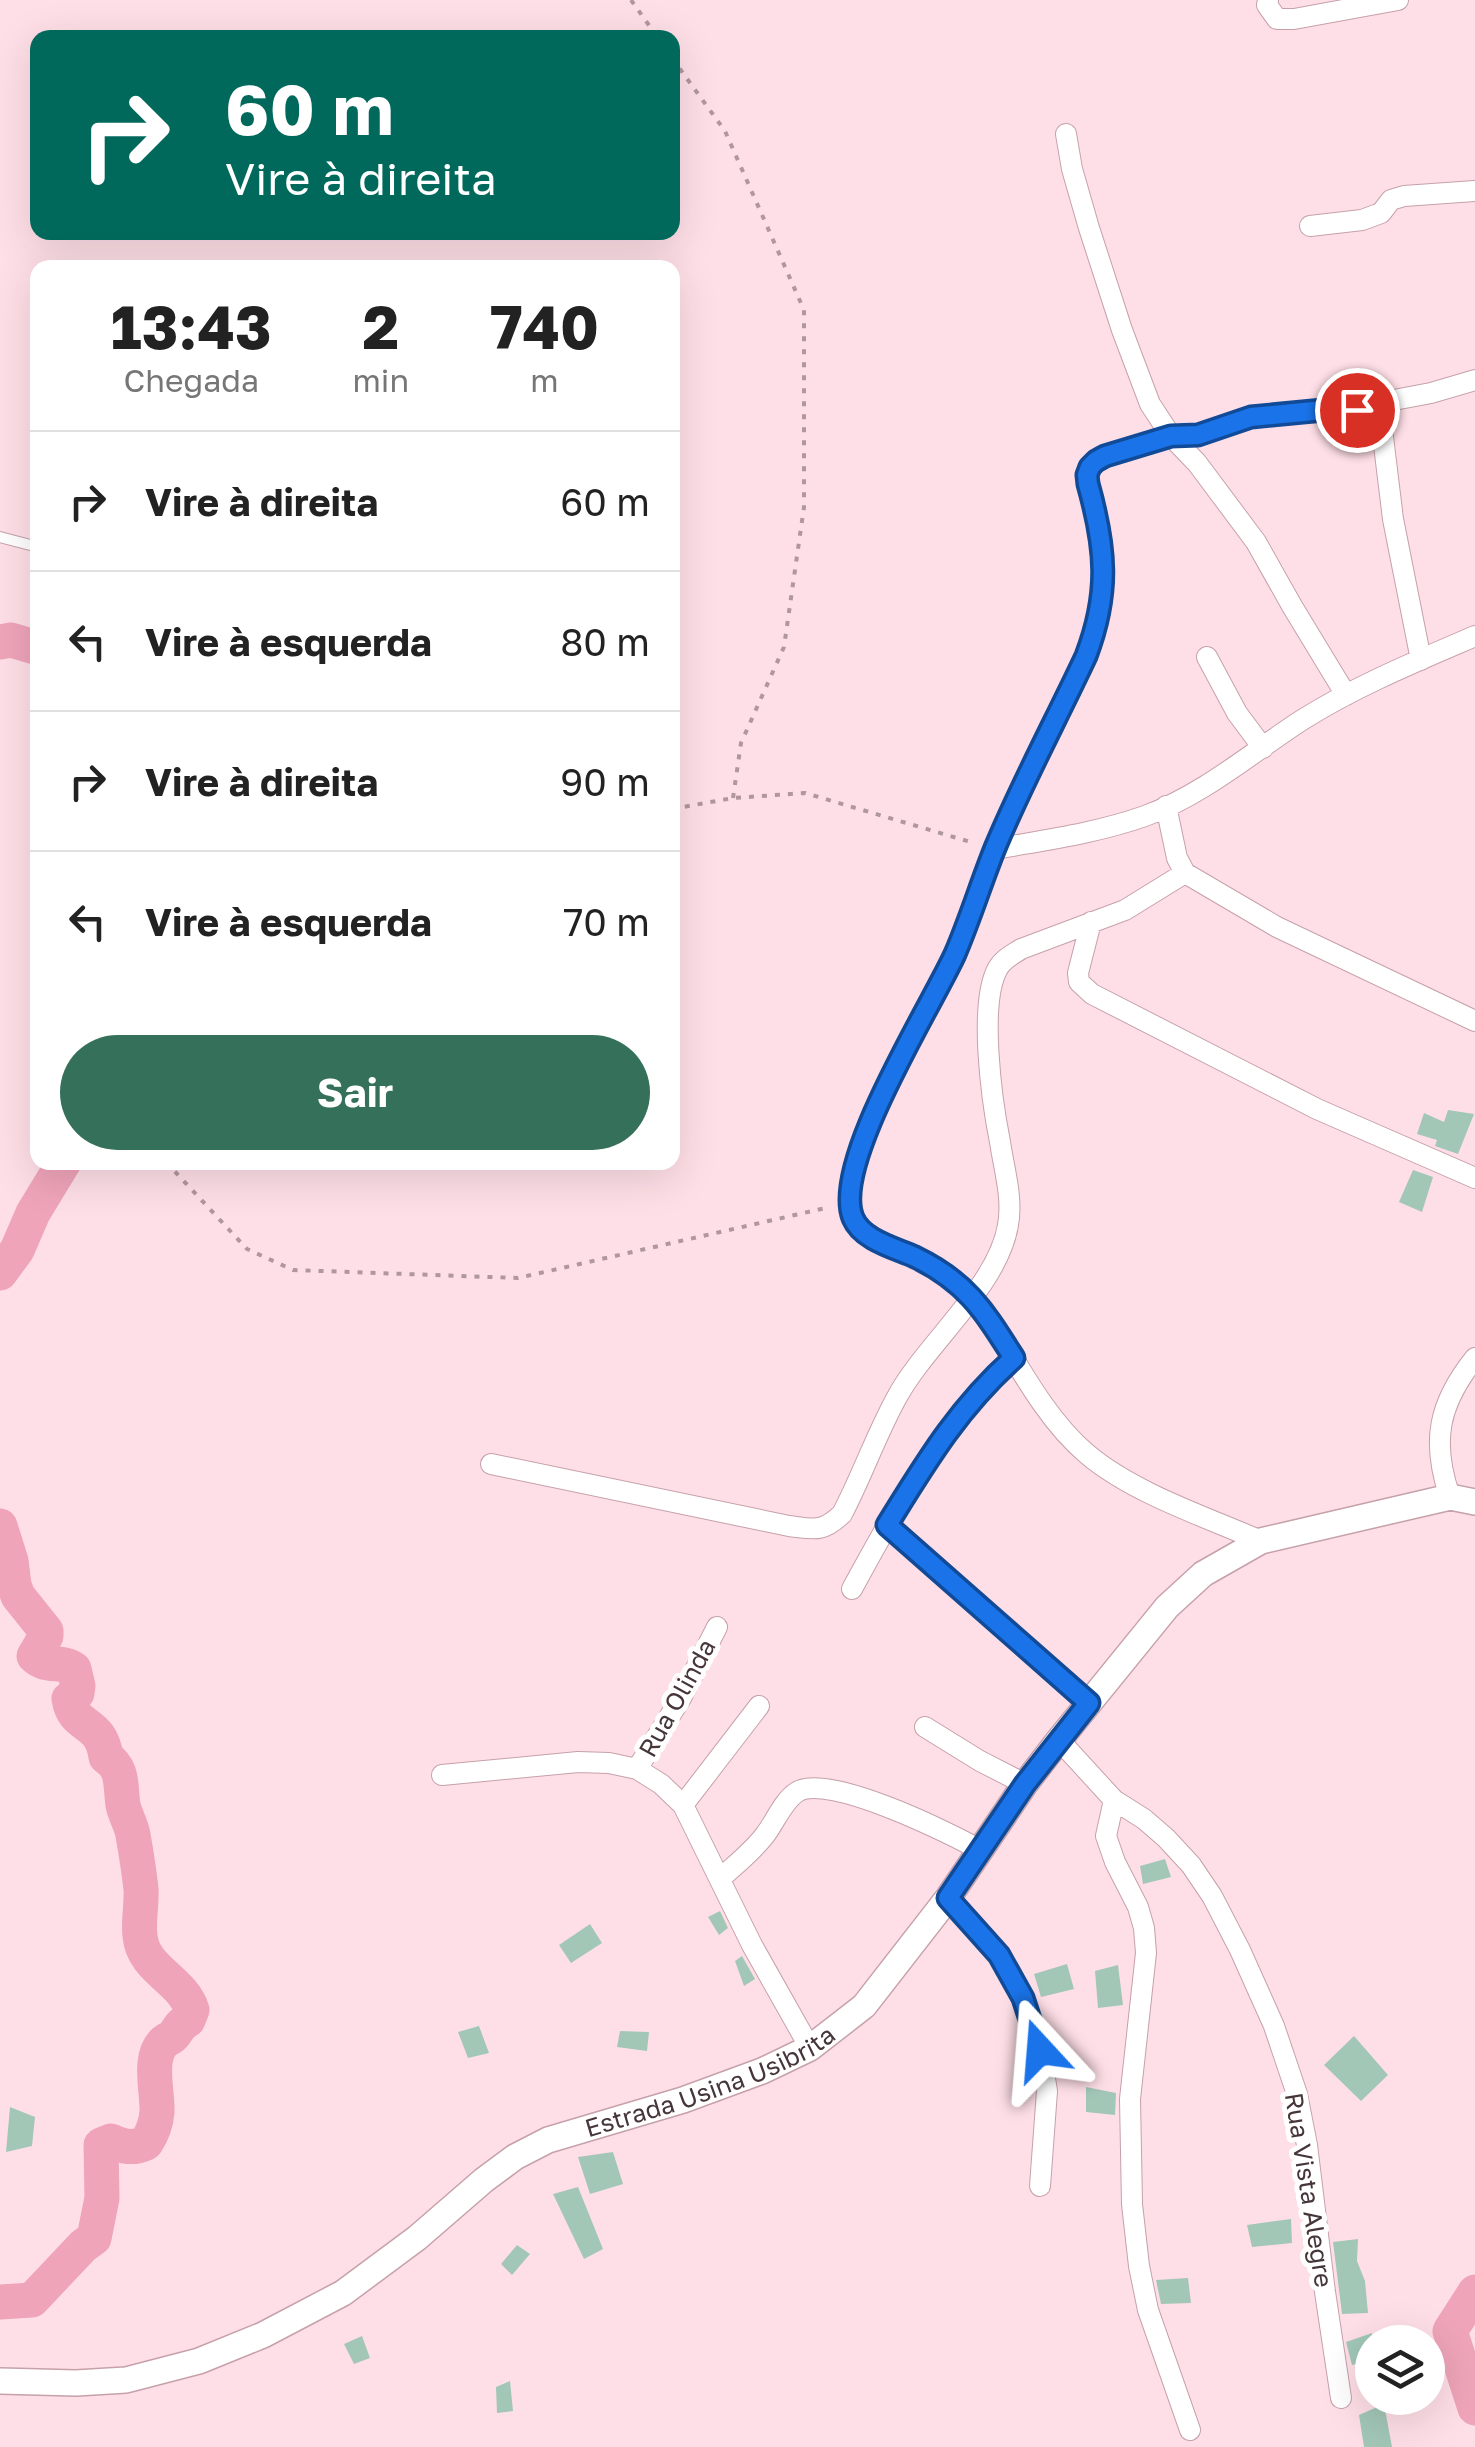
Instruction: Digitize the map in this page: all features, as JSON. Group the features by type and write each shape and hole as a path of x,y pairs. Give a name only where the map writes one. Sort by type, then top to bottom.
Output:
{"street":[{"path":"1268,0 1267,5 1277,19 1294,19 1398,0"},
{"path":"1066,134 1076,184 1150,404 1256,542 1346,695"},
{"path":"1310,226 1362,220 1381,213 1390,200 1404,196 1475,191"},
{"path":"1261,1540 1124,1480 1086,1454 1054,1419 972,1296 935,1267 863,1232 853,1220 849,1202 868,1128 902,1053 948,969 995,849 1097,626 1102,600 1101,540 1088,484 1090,467 1105,456 1171,436 1198,435 1251,417 1382,406 1475,380"},
{"path":"1382,406 1393,519 1421,660"},
{"path":"995,849 1079,834 1147,815 1217,778 1346,695 1475,636"},
{"path":"1208,657 1237,713 1263,748"},
{"path":"1166,806 1185,874 1278,927 1475,1021"},
{"path":"491,1464 789,1526 830,1526 842,1514 898,1395 995,1264 1008,1225 1009,1204 995,1118 988,1024 998,968 1021,949 1125,910 1185,874"},
{"path":"1091,922 1078,972 1079,982 1092,994 1317,1109 1475,1178"},
{"path":"852,1590 887,1525 950,1426 984,1384 1014,1358"},
{"path":"1462,1500 1441,1470 1438,1438 1443,1410 1475,1358"},
{"name":"Estrada Usina Usibrita","path":"0,2381 126,2380 199,2362 263,2335 343,2293 417,2238 484,2180 531,2148 699,2094 810,2048 864,2006 948,1898 1059,1740 1168,1608 1203,1574 1261,1540 1462,1500"},
{"path":"887,1525 1089,1703"},
{"name":"Rua Olinda","path":"637,1768 681,1698 717,1627"},
{"path":"683,1805 759,1706"},
{"path":"925,1727 1025,1784"},
{"name":"Rua Vista Alegre","path":"1059,1740 1114,1800 1144,1819 1191,1865 1240,1950 1274,2026 1308,2145 1341,2398"},
{"path":"442,1776 578,1762 610,1763 637,1768 661,1784 683,1805 752,1945 810,2048"},
{"path":"720,1879 804,1788 831,1790 890,1808 928,1822 980,1850"},
{"path":"1114,1800 1106,1836 1138,1908 1146,1953 1130,2099 1132,2204 1138,2266 1148,2310 1190,2430"},
{"path":"948,1898 999,1955 1023,1998 1040,2050 1046,2091 1040,2186"}],"lane":[{"path":"0,537 30,545"}],"path":[{"path":"631,0 652,30"},
{"path":"680,69 725,131 804,310 802,524 784,646 741,743 733,798"},
{"path":"680,808 733,798 805,793 995,849"},
{"path":"174,1170 248,1249 293,1270 518,1278 849,1202"}],"building":[{"path":"1448,1110 1474,1114 1458,1154 1435,1146 1437,1140 1417,1134 1424,1113 1444,1122"},
{"path":"1413,1170 1433,1177 1422,1212 1399,1202"},
{"path":"1165,1859 1171,1877 1143,1884 1140,1866"},
{"path":"720,1911 728,1928 719,1935 708,1917"},
{"path":"590,1924 602,1943 571,1963 559,1945"},
{"path":"742,1956 755,1979 744,1986 735,1961"},
{"path":"1067,1964 1074,1989 1041,1997 1034,1974"},
{"path":"1118,1965 1123,2005 1098,2008 1095,1971"},
{"path":"479,2026 489,2053 468,2058 458,2032"},
{"path":"620,2031 649,2032 647,2051 617,2047"},
{"path":"1354,2036 1388,2075 1361,2101 1324,2065"},
{"path":"1086,2087 1116,2093 1115,2115 1086,2112"},
{"path":"10,2107 35,2117 32,2146 6,2152"},
{"path":"613,2152 623,2184 590,2194 578,2157"},
{"path":"578,2187 603,2249 584,2259 553,2194"},
{"path":"1291,2219 1292,2243 1252,2247 1247,2225"},
{"path":"1358,2239 1357,2261 1365,2281 1368,2313 1342,2314 1333,2242"},
{"path":"517,2245 530,2254 512,2275 501,2264"},
{"path":"1188,2278 1191,2303 1161,2304 1156,2280"},
{"path":"362,2336 370,2358 354,2364 344,2344"},
{"path":"1355,2339 1355,2364 1352,2365 1346,2342"},
{"path":"510,2381 513,2411 497,2413 496,2387"},
{"path":"1359,2415 1386,2415 1392,2447 1364,2447"}],"waterway":[{"path":"0,642 11,640 30,646"},
{"path":"0,1273 17,1250 33,1213 59,1170"},
{"path":"0,1526 18,1596 46,1631 34,1656 74,1669 78,1686 77,1693 69,1699 72,1709 99,1736 106,1757 118,1772 138,1868 143,1948 192,2010 188,2020 165,2041 156,2056 156,2116 146,2143 128,2146 111,2141 101,2145 102,2198 94,2238 32,2300 0,2302"},
{"path":"1475,2292 1450,2331 1475,2408"}],"route":[{"path":"1040,2050 1023,1998 999,1955 948,1898 1025,1784 1089,1703 887,1525 950,1426 984,1384 1014,1358 972,1296 935,1267 863,1232 853,1220 849,1202 854,1176 868,1128 902,1053 948,969 995,849 1097,626 1102,600 1101,540 1088,484 1090,467 1105,456 1171,436 1217,430 1251,417 1357,410"}]}
